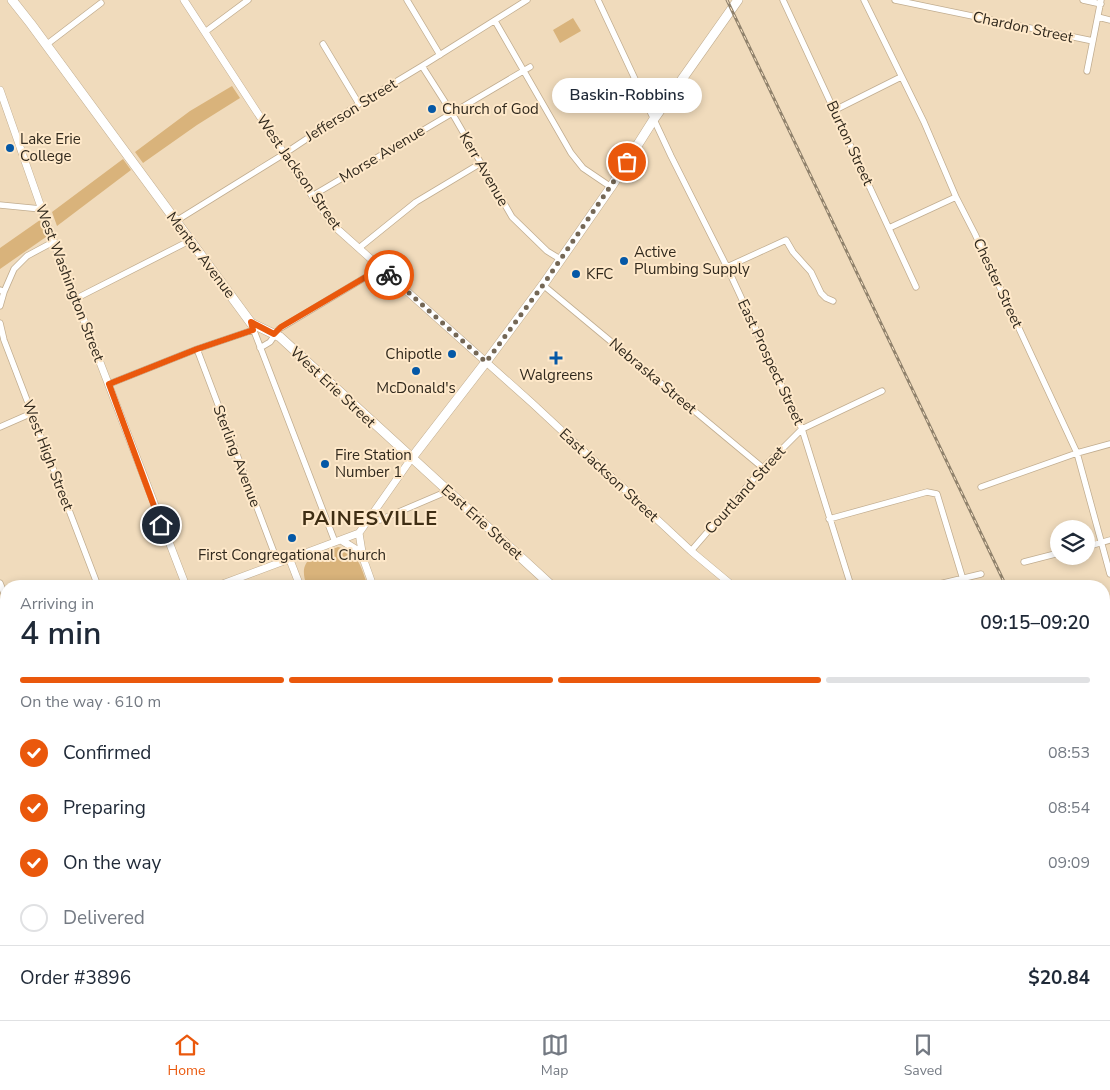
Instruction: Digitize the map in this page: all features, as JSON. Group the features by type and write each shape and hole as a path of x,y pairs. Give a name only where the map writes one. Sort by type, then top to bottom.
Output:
{"main road":[{"name":"Mentor Avenue","path":"12,0 191,240 252,326"},
{"path":"411,458 543,285 611,187 654,119 738,0"},
{"name":"West Erie Street","path":"252,326 280,337 411,458"},
{"name":"East Erie Street","path":"411,458 545,580"}],"street":[{"name":"West Jackson Street","path":"184,0 284,154 334,226 486,362"},
{"path":"205,32 248,0"},
{"path":"407,0 440,55"},
{"name":"Jefferson Street","path":"176,221 526,0"},
{"name":"East Prospect Street","path":"598,0 671,156 727,267 802,429 848,580"},
{"name":"Burton Street","path":"783,0 916,287"},
{"name":"Chester Street","path":"864,0 924,122 956,197 1078,453 1110,574"},
{"name":"Chardon Street","path":"895,0 1093,41"},
{"path":"1083,0 1101,2 1087,71"},
{"path":"46,45 101,3"},
{"path":"1098,17 1110,20"},
{"path":"495,21 571,153 583,168 611,187"},
{"path":"323,44 359,104"},
{"name":"Kerr Avenue","path":"422,66 452,112 512,217 547,251 560,260"},
{"name":"Morse Avenue","path":"312,196 530,67"},
{"path":"835,110 901,77"},
{"name":"West Washington Street","path":"0,90 53,242 109,384 138,467 184,580"},
{"path":"359,248 416,202 481,163"},
{"path":"889,228 956,197"},
{"path":"0,205 41,209"},
{"path":"75,299 191,240"},
{"path":"727,267 786,240 793,252 811,272 821,293 833,301"},
{"path":"0,306 2,291 14,269 27,256 53,242"},
{"path":"260,348 270,342 274,334 281,327 381,268"},
{"name":"Nebraska Street","path":"543,285 763,468"},
{"name":"West High Street","path":"0,323 4,340 96,580"},
{"path":"109,384 252,326"},
{"name":"Mentor Avenue","path":"252,326 338,541"},
{"name":"Sterling Avenue","path":"197,349 278,563"},
{"name":"East Jackson Street","path":"486,362 691,551 726,580"},
{"name":"Courtland Street","path":"691,551 763,468 802,429 882,391"},
{"path":"0,427 32,413"},
{"path":"981,487 1078,453 1110,444"},
{"path":"233,580 359,533 411,458"},
{"path":"368,520 380,520 448,491"},
{"path":"829,519 927,492 937,494 963,578"},
{"path":"359,533 363,558 371,580"},
{"path":"1095,545 1110,540"},
{"path":"338,541 357,550 363,558"},
{"path":"1024,562 1050,555"},
{"path":"290,560 298,580"},
{"path":"955,580 981,574"}],"shaded area":[{"path":"573,18 581,31 560,43 553,30"},
{"path":"232,86 240,98 197,125 143,163 135,152 190,111"},
{"path":"123,159 131,170 57,226 52,212"},
{"path":"40,220 46,237 0,269 0,248"},
{"path":"338,547 345,549 355,557 366,580 305,580 304,569 306,563 322,553"}],"railway":[{"path":"727,0 1003,580"}],"way so far":[{"path":"389,275 486,362 543,285 627,162"}],"place":[{"name":"Church of God","path":"432,109"},
{"name":"Lake Erie College","path":"10,148"},
{"name":"Baskin-Robbins","path":"627,162"},
{"name":"Active Plumbing Supply","path":"624,261"},
{"name":"KFC","path":"576,274"},
{"name":"Chipotle","path":"452,354"},
{"name":"Walgreens","path":"556,358"},
{"name":"McDonald's","path":"416,371"},
{"name":"Fire Station Number 1","path":"325,464"},
{"name":"First Congregational Church","path":"292,538"}],"district":[{"name":"PAINESVILLE","path":"370,518"}],"route":[{"path":"161,525 138,467 109,384 197,349 253,330 251,322 274,334 279,328 381,268 389,275"}]}
